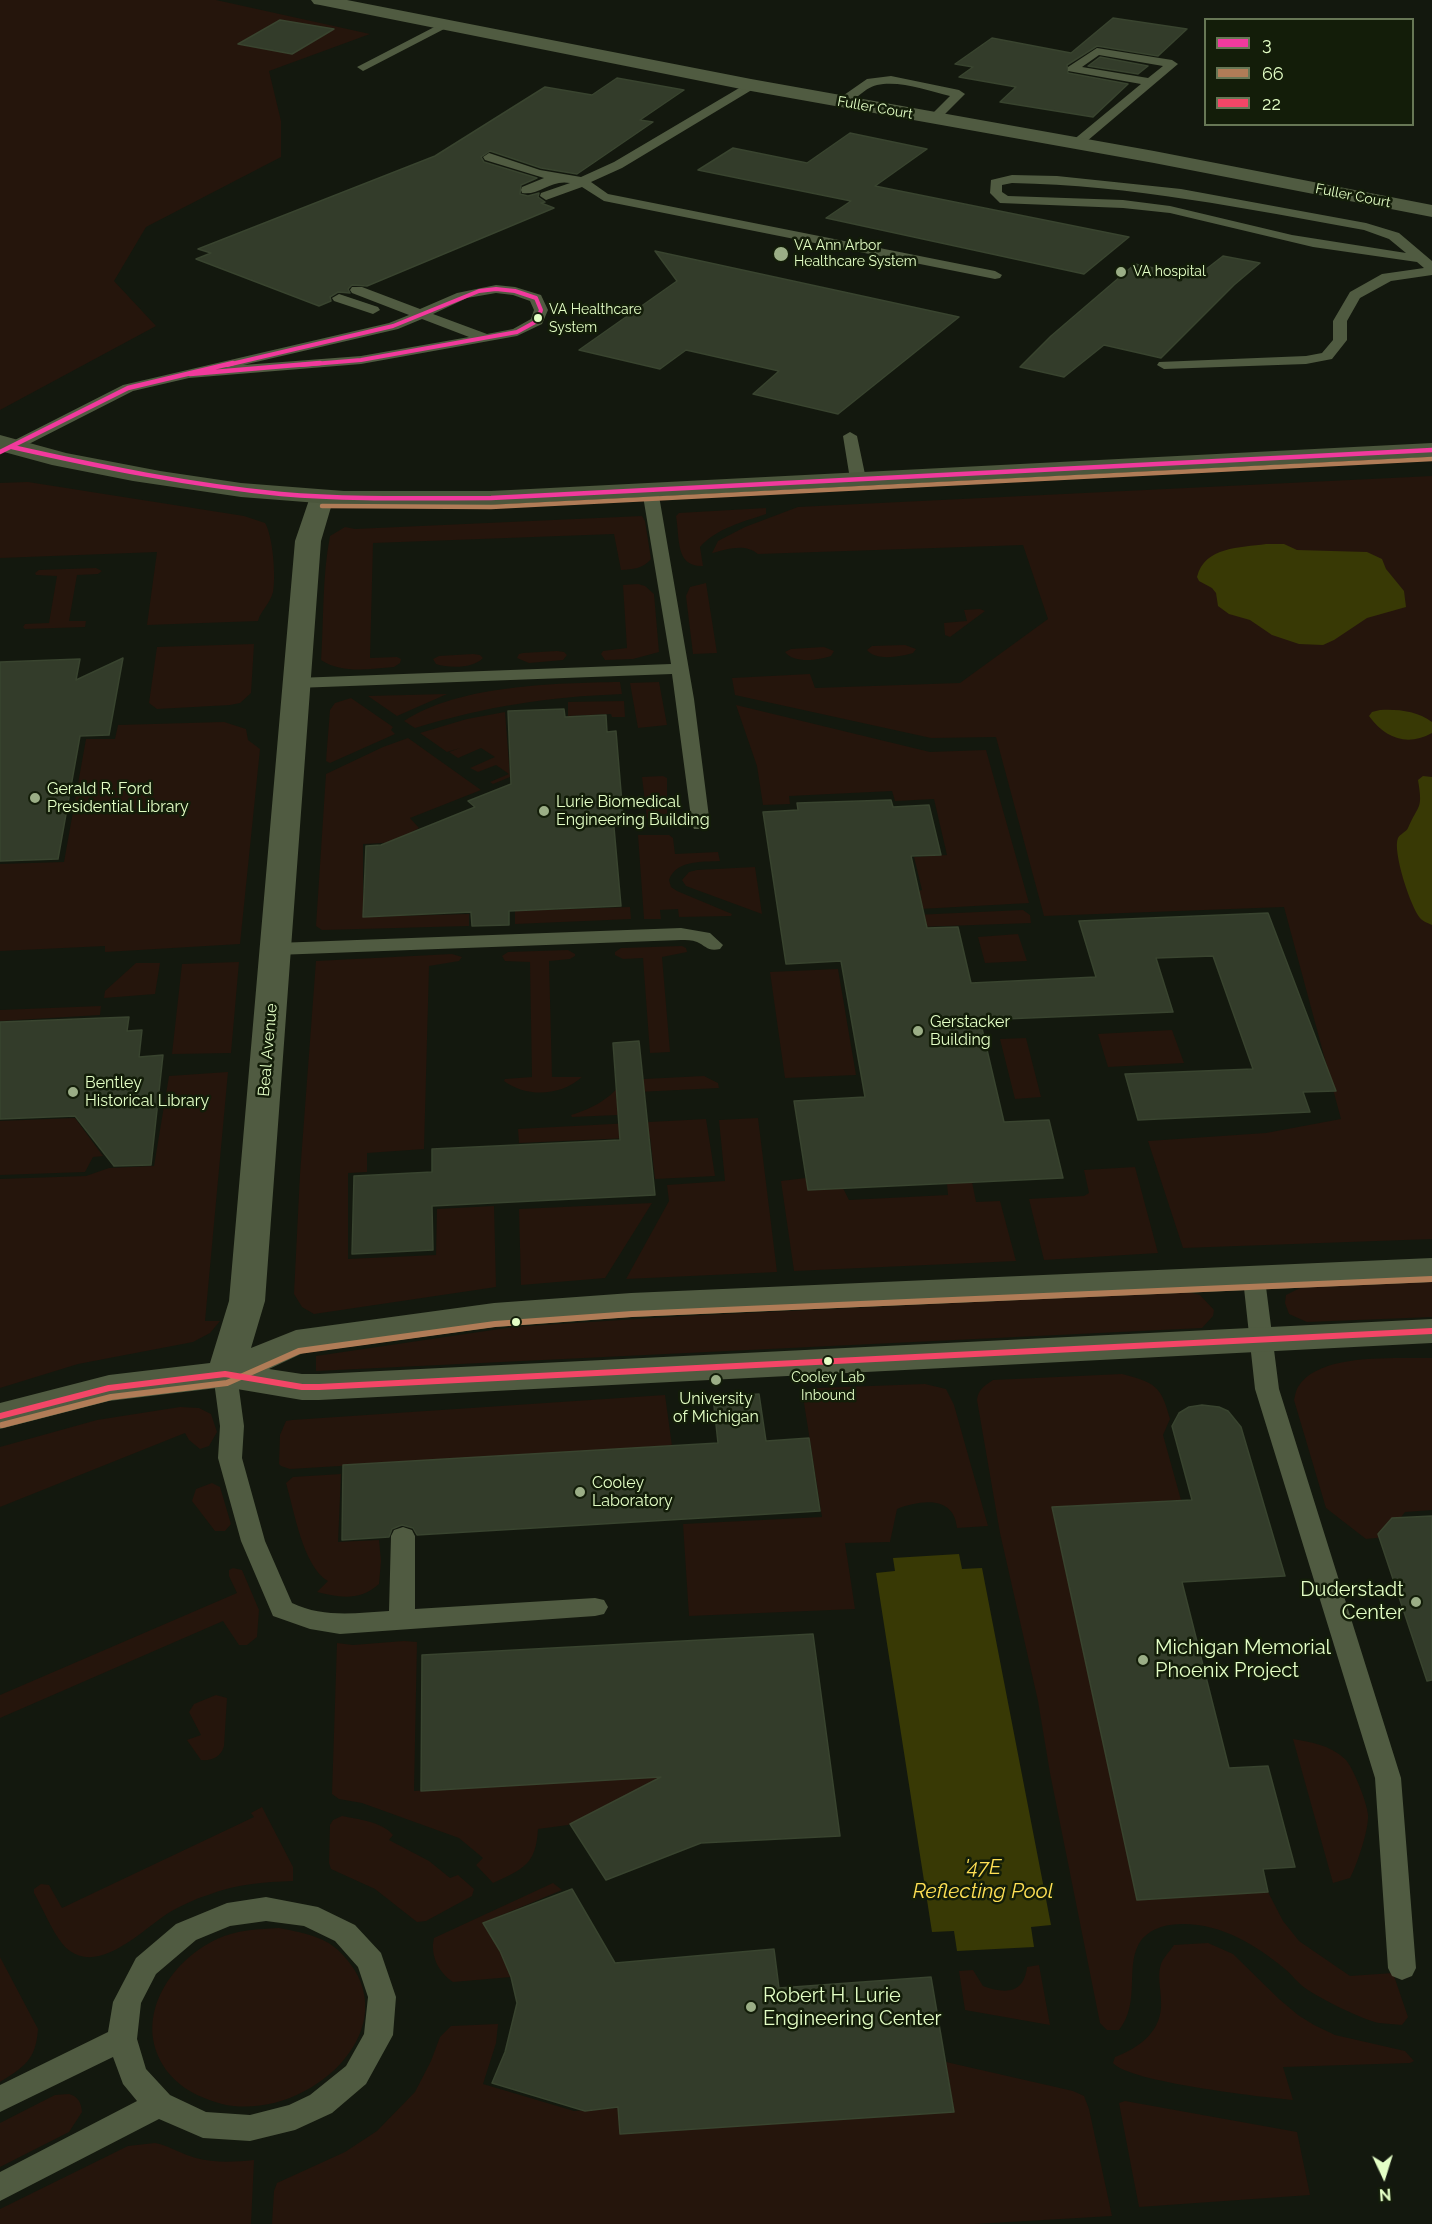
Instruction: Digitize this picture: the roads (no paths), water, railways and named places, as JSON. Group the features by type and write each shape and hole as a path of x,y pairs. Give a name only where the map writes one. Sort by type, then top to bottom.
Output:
{"main road":[{"path":"4,447 147,477 233,489 322,497 491,498 1432,450"}],"street":[{"name":"Fuller Court","path":"320,0 840,102 1432,211"},
{"name":"Beal Avenue","path":"225,1374 247,1301 308,541 322,497"},
{"path":"225,1374 296,1342 494,1315 631,1305 1432,1270"},
{"path":"0,1416 109,1388 225,1374 302,1387 319,1387 1432,1331"}],"lane":[{"path":"363,68 444,25"},
{"path":"1076,144 1172,64 1097,51 1072,69 1149,82"},
{"path":"840,102 871,82 891,80 959,94 934,118"},
{"path":"558,177 537,193 580,181 618,165 751,85"},
{"path":"489,158 538,173 580,181 604,197 995,274"},
{"path":"1418,258 1371,253 1252,230 1192,213 1087,202 1005,200 996,193 996,183 1012,179 1057,180 1181,193 1366,227 1394,236 1432,269"},
{"path":"1164,365 1306,360 1327,356 1340,340 1340,321 1355,295 1387,277 1432,269"},
{"path":"4,447 128,388 404,322 458,296 482,289 520,291 536,298 541,310 537,321 517,332 485,339 361,360 190,374"},
{"path":"357,290 485,339"},
{"path":"339,298 458,343"},
{"path":"850,436 858,479"},
{"path":"650,490 680,669 701,825"},
{"path":"296,683 680,669"},
{"path":"276,949 681,934 703,937 713,945"},
{"path":"1254,1279 1267,1389 1388,1778 1402,1968"},
{"path":"225,1374 232,1426 230,1458 253,1541 282,1609 300,1619 319,1623 402,1620 595,1607"},
{"path":"402,1620 403,1536"},
{"path":"266,1910 308,1915 345,1933 370,1961 382,1998 378,2035 356,2075 321,2104 295,2117 250,2128 203,2125 159,2104 133,2075 122,2039 127,2002 146,1966 186,1932 227,1915 266,1910"},
{"path":"0,2099 122,2039"},
{"path":"0,2187 159,2104"}],"water":[{"path":"1284,544 1297,550 1367,552 1382,559 1386,569 1404,591 1406,607 1367,618 1323,645 1299,644 1272,635 1250,620 1229,614 1218,606 1216,593 1197,577 1201,567 1215,554 1235,548"},
{"path":"1400,710 1420,715 1432,722 1432,733 1405,740 1389,735 1369,716 1372,712"},
{"path":"1423,776 1432,777 1432,925 1421,919 1412,903 1403,879 1397,845 1398,838 1407,829 1419,806 1418,780"},
{"name":"'47E Reflecting Pool","path":"959,1554 962,1569 982,1568 1051,1925 1031,1927 1034,1947 957,1951 954,1931 932,1932 876,1573 895,1571 893,1558"}],"place":[{"name":"VA Ann Arbor Healthcare System","path":"781,254"},
{"name":"VA hospital","path":"1121,272"},
{"name":"VA Healthcare System","path":"538,318"},
{"name":"Gerald R. Ford Presidential Library","path":"35,798"},
{"name":"Lurie Biomedical Engineering Building","path":"544,811"},
{"name":"Gerstacker Building","path":"918,1031"},
{"name":"Bentley Historical Library","path":"73,1092"},
{"name":"Cooley Lab Inbound","path":"828,1361"},
{"name":"University of Michigan","path":"716,1380"},
{"name":"Cooley Laboratory","path":"580,1492"},
{"name":"Duderstadt Center","path":"1416,1602"},
{"name":"Michigan Memorial Phoenix Project","path":"1143,1660"},
{"name":"Robert H. Lurie Engineering Center","path":"751,2007"}]}
